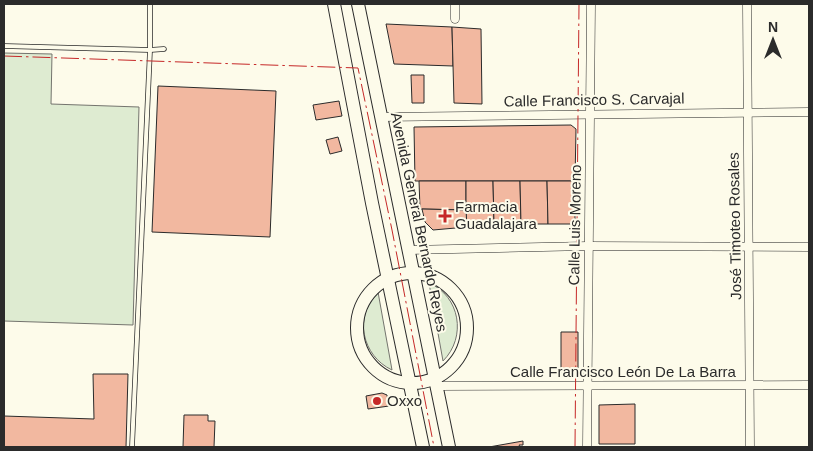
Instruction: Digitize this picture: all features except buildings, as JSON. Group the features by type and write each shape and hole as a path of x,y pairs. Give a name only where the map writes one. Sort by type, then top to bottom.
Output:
{"main road":[{"path":"334,4 423,447"},
{"name":"Avenida General Bernardo Reyes","path":"358,4 449,447"},
{"path":"413,272 438,279 450,287 460,300 466,316 464,347 452,366 436,383 409,383 394,380 377,371 366,359 357,338 357,320 363,301 371,290 388,277 413,272"}],"street":[{"path":"454,4 455,19"},
{"name":"Calle Luis Moreno","path":"587,447 591,4"},
{"name":"José Timoteo Rosales","path":"747,4 750,447"},
{"name":"Calle Francisco S. Carvajal","path":"380,117 809,112"},
{"path":"408,250 588,246 809,247"},
{"name":"Calle Francisco León De La Barra","path":"436,383 587,386 809,385"}],"lane":[{"path":"132,447 150,50 150,4"},
{"path":"4,46 164,49"}],"green space":[{"path":"4,53 52,54 51,104 139,107 133,325 4,321"},
{"path":"429,283 448,297 457,318 455,341 451,351 443,361"},
{"path":"378,292 392,370 382,364 374,355 364,335 365,312"}],"power":[{"path":"575,447 579,4"},
{"path":"4,56 358,68 434,447"}],"place":[{"name":"Farmacia Guadalajara","path":"445,216"},
{"name":"Oxxo","path":"377,401"}]}
